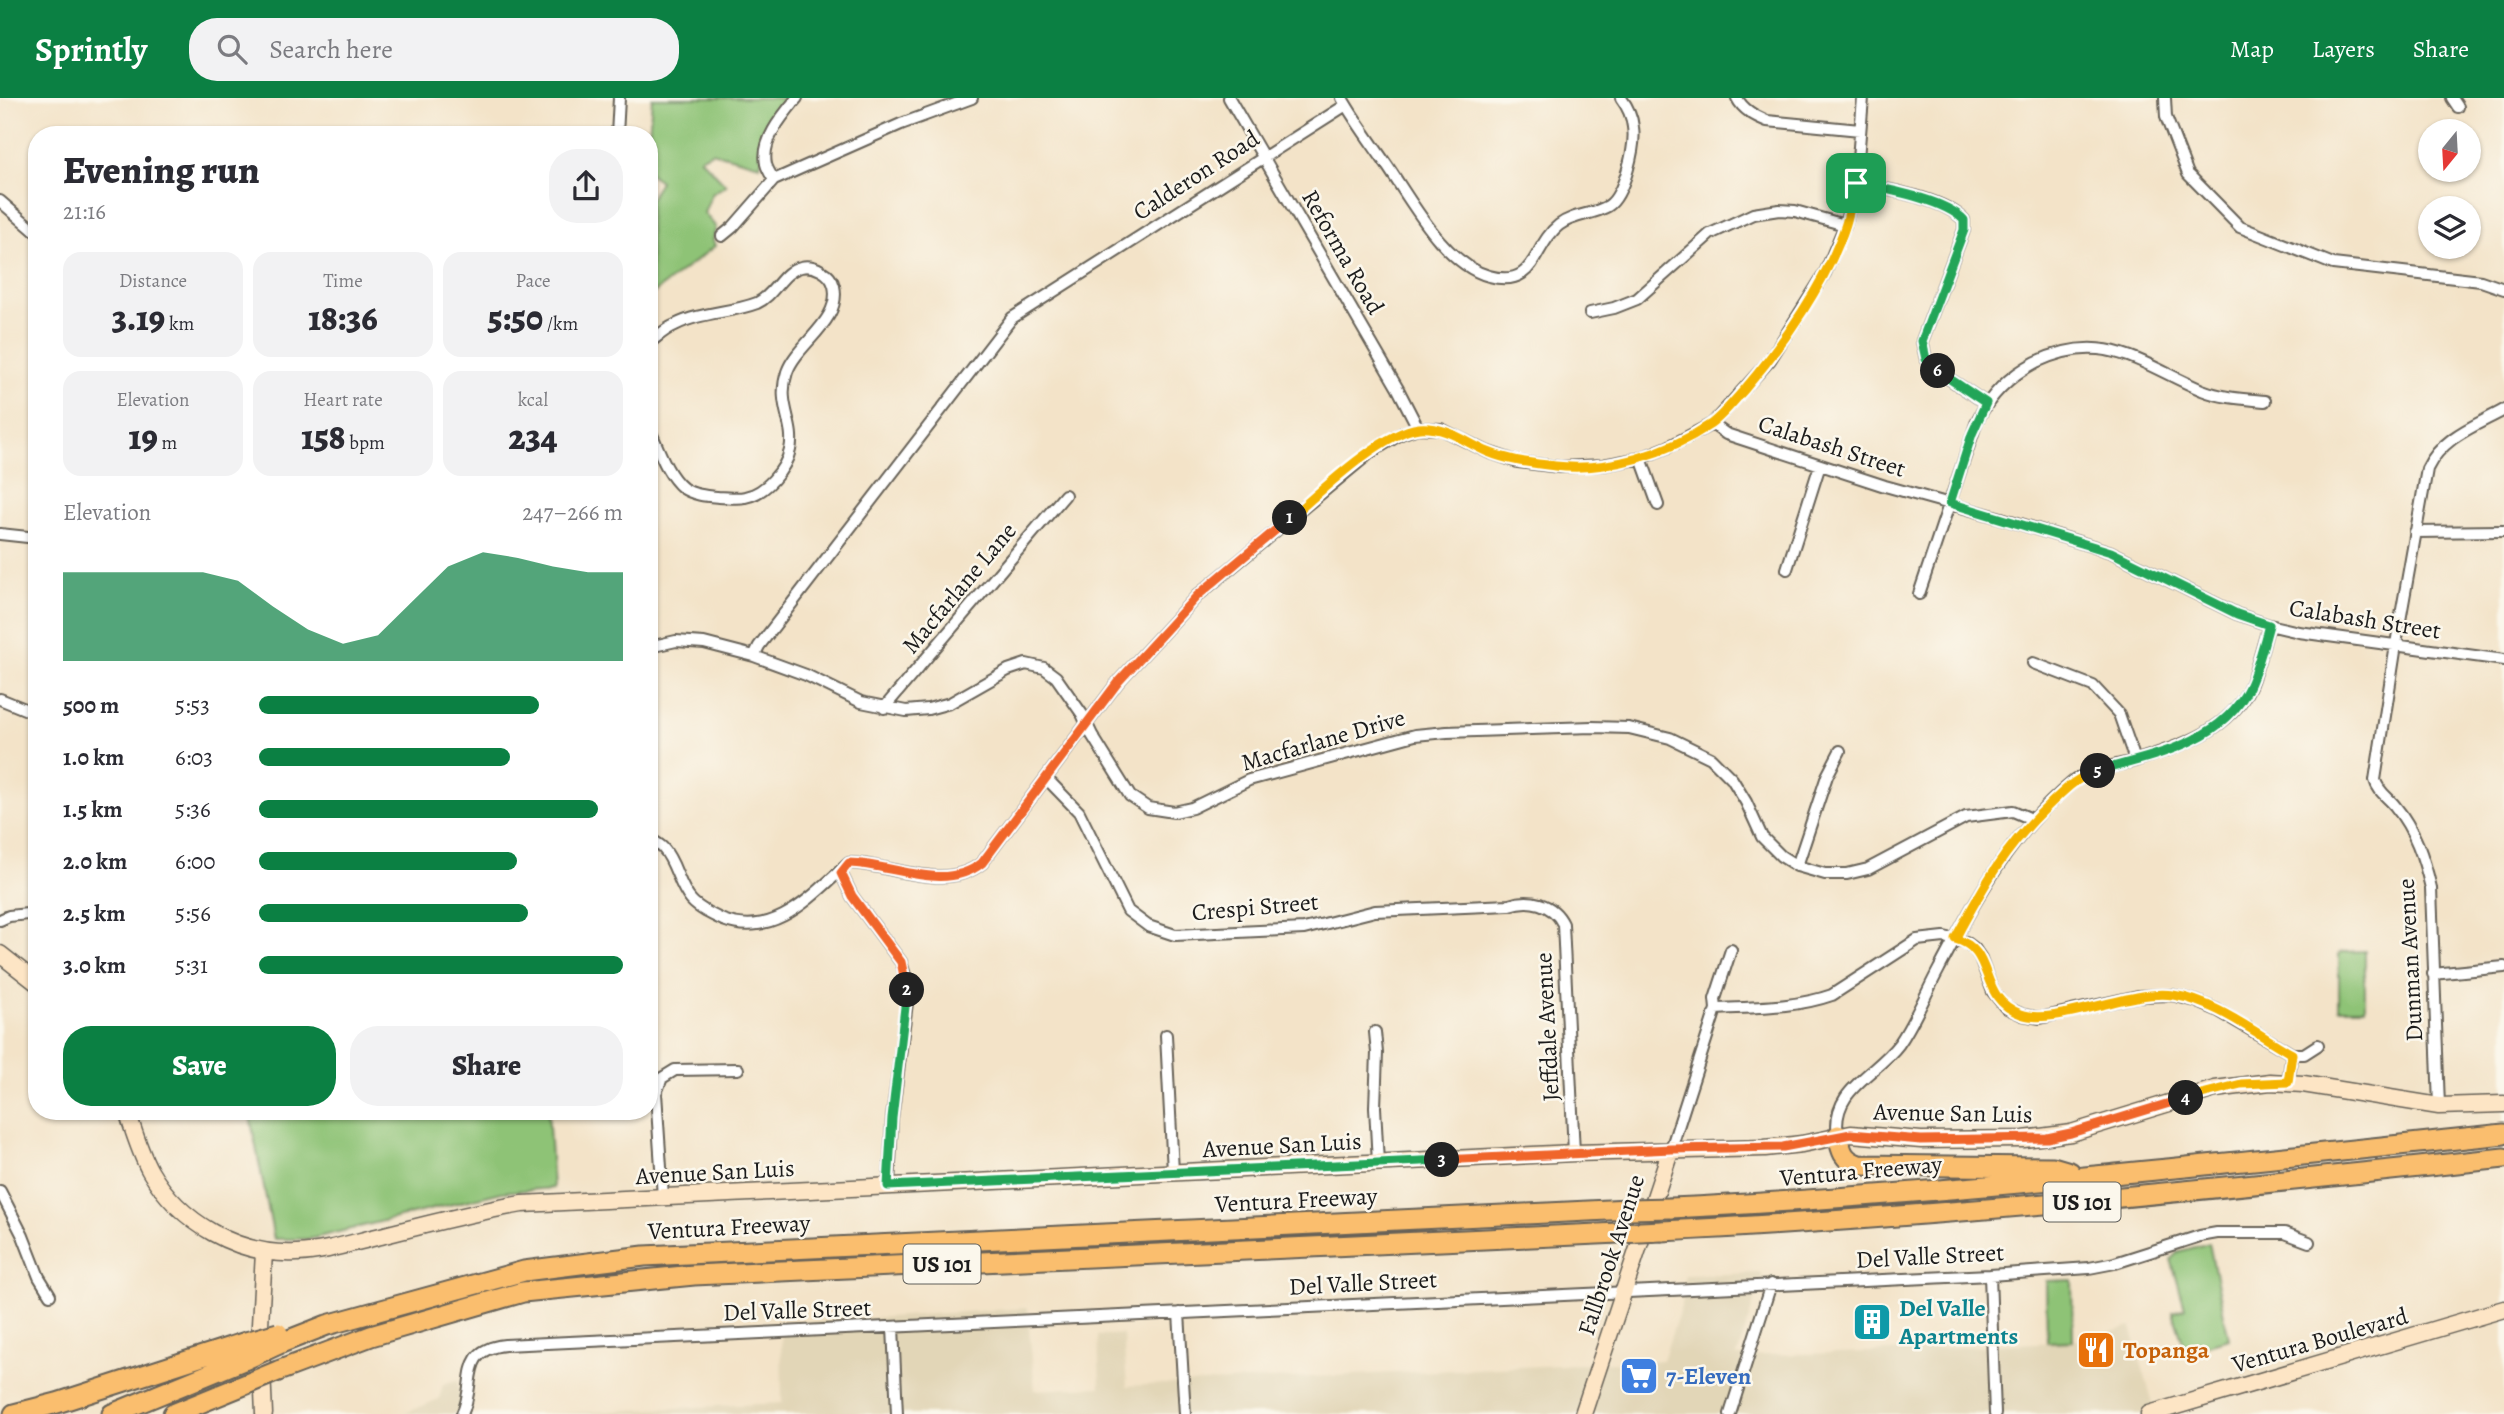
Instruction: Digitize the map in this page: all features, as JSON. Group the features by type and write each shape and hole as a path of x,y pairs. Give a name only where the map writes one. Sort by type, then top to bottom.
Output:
{"highway":[{"name":"Ventura Freeway","path":"112,1414 246,1350 280,1338 524,1271 644,1256 1777,1203 2091,1177 2504,1134"},
{"path":"1838,1135 1843,1154 1850,1162 1860,1165 2053,1167 2091,1177"},
{"name":"Ventura Freeway","path":"173,1414 371,1336 523,1293 549,1290 694,1275 1777,1225 2099,1200 2503,1159"},
{"path":"14,1414 246,1350"}],"street":[{"path":"617,126 619,98"},
{"path":"774,180 766,164 767,143 797,98"},
{"path":"722,236 774,180 901,124 972,98"},
{"name":"Reforma Road","path":"1229,98 1418,428"},
{"name":"Calderon Road","path":"754,656 1012,318 1344,102 1435,235 1457,258 1474,270 1505,279 1521,275 1532,265 1551,232 1560,224 1605,208 1614,202 1620,192 1633,145 1634,129 1621,98"},
{"path":"1737,98 1740,104 1753,114 1767,121 1860,130"},
{"path":"658,844 663,848 692,901 710,915 728,921 761,924 796,909 841,873 849,863 944,878 973,871 982,863 1118,682 1197,596 1371,452 1401,434 1418,428 1441,429 1488,452 1518,462 1560,467 1603,465 1641,458 1712,424 1770,360 1825,273 1845,225 1856,183 1863,98"},
{"path":"2165,98 2166,117 2188,174 2240,227 2333,264 2481,281 2504,289"},
{"path":"1856,183 1910,195 1956,211 1964,220 1964,230 1922,341 1926,359 1936,370 1986,403"},
{"path":"0,201 28,225"},
{"path":"1590,313 1615,308 1637,299 1710,234 1753,214 1779,209 1796,211 1845,225"},
{"path":"658,337 677,323 757,303 771,295 791,271 801,267 814,266 827,275 834,286 833,301 820,330 800,348 787,372 783,405 791,432 790,449 785,464 771,483 743,498 694,493 684,488 672,476 658,447"},
{"path":"1919,594 1972,434 1986,403 2007,382 2029,366 2050,355 2074,348 2104,349 2133,356 2204,391 2236,399 2265,401"},
{"name":"Dunman Avenue","path":"2439,1106 2431,888 2426,864 2415,835 2395,806 2376,787 2375,780 2427,469 2434,455 2454,437 2504,410"},
{"name":"Calabash Street","path":"1712,424 1726,433 1820,465 2111,552 2237,614 2269,625 2504,660"},
{"path":"1641,458 1657,505"},
{"path":"1787,569 1820,465"},
{"name":"Macfarlane Lane","path":"884,708 1065,495"},
{"path":"2415,532 2504,531"},
{"path":"0,534 28,537"},
{"path":"1838,1135 1836,1123 1844,1098 1899,1044 1985,883 2005,852 2034,820 2082,776 2189,743 2217,726 2241,702 2250,687 2269,625"},
{"name":"Macfarlane Drive","path":"658,645 676,640 704,643 754,656 806,675 861,702 906,711 950,703 1008,670 1026,664 1044,668 1056,677 1130,796 1148,807 1174,812 1192,808 1249,780 1415,735 1629,728 1671,738 1711,758 1732,779 1762,837 1781,856 1797,866 1825,874 1847,874 1868,869 1966,817 2013,811 2034,820"},
{"path":"2034,663 2093,686 2119,714 2135,760"},
{"path":"0,699 28,710"},
{"path":"1797,866 1827,776 1840,751"},
{"name":"Crespi Street","path":"1046,778 1079,812 1128,911 1148,926 1175,935 1304,929 1375,911 1509,905 1520,901 1547,907"},
{"path":"841,873 852,896 901,962 907,982 907,1003 892,1118 888,1186"},
{"name":"Jeffdale Avenue","path":"1547,907 1559,915 1563,924 1574,1153"},
{"path":"0,920 28,914"},
{"path":"1716,1009 1799,1004 1818,1000 1832,995 1917,940 1930,937 1955,939 1974,948 1993,992 2005,1007 2023,1016 2040,1018 2138,996 2172,995 2217,1010 2292,1054 2304,1054 2318,1045"},
{"name":"Fallbrook Avenue","path":"1583,1414 1716,1009 1715,999 1731,950"},
{"path":"0,954 28,976"},
{"path":"2433,974 2504,967"},
{"path":"1375,1032 1378,1163"},
{"path":"1166,1035 1172,1172"},
{"path":"2288,1082 2292,1054"},
{"path":"658,1088 662,1078 675,1070 738,1069"},
{"name":"Avenue San Luis","path":"130,1120 151,1173 168,1196 190,1218 217,1236 264,1252 299,1253 319,1251 478,1211 522,1204 1574,1153 1783,1147 1838,1135 1870,1134 1921,1140 2047,1138 2215,1089 2241,1084 2288,1082 2439,1106 2504,1104"},
{"path":"658,1120 663,1197"},
{"path":"0,1191 23,1236 39,1278 50,1295"},
{"name":"Del Valle Street","path":"463,1414 469,1374 481,1352 491,1346 1990,1275 2090,1268 2217,1233 2285,1233 2309,1242"},
{"path":"264,1252 260,1325 264,1414"},
{"path":"1990,1275 1996,1414"},
{"path":"1730,1414 1771,1284"},
{"name":"Ventura Boulevard","path":"2149,1414 2504,1309"},
{"path":"1179,1313 1185,1414"},
{"path":"893,1327 897,1414"}],"shaded area":[{"path":"1763,1273 1737,1356 2073,1341 2131,1327 2156,1414 548,1414 782,1403 781,1324 1027,1308 1035,1390 1100,1387 1098,1336 1123,1334 1127,1386 1663,1360 1683,1300 1685,1275"},
{"path":"458,1380 459,1392 471,1414 403,1414 439,1399 443,1384"}],"green space":[{"path":"652,98 792,98 771,124 760,165 712,152 700,158 726,185 712,194 704,213 716,227 713,240 715,246 658,290 658,126 650,126"},
{"path":"2365,951 2365,1008 2339,1008 2339,954"},
{"path":"251,1120 549,1120 553,1188 502,1192 310,1239 274,1239"},
{"path":"2209,1243 2229,1339 2186,1351 2173,1312 2185,1308 2171,1259 2178,1252"},
{"path":"2072,1280 2073,1341 2047,1342 2046,1281"}],"place":[{"name":"Del Valle Apartments","path":"1872,1322"},
{"name":"Topanga","path":"2096,1350"},
{"name":"7-Eleven","path":"1639,1376"}],"route":[{"path":"1856,183 1910,195 1956,211 1964,220 1964,230 1922,341 1926,359 1936,370 1986,403 1972,434 1950,503 2111,552 2237,614 2269,625 2250,687 2241,702 2217,726 2189,743 2082,776 2074,782 2005,852 1955,939 1974,948 1993,992 2005,1007 2023,1016 2040,1018 2138,996 2172,995 2217,1010 2292,1054 2288,1082 2241,1084 2215,1089 2047,1138 1921,1140 1851,1134 1766,1148 1574,1153 888,1186 892,1118 907,1003 907,982 895,951 852,896 841,873 844,868 849,863 864,864 944,878 973,871 982,863 1118,682 1197,596 1371,452 1401,434 1418,428 1441,429 1488,452 1518,462 1560,467 1603,465 1641,458 1712,424 1770,360 1825,273 1845,225 1856,183"}]}
